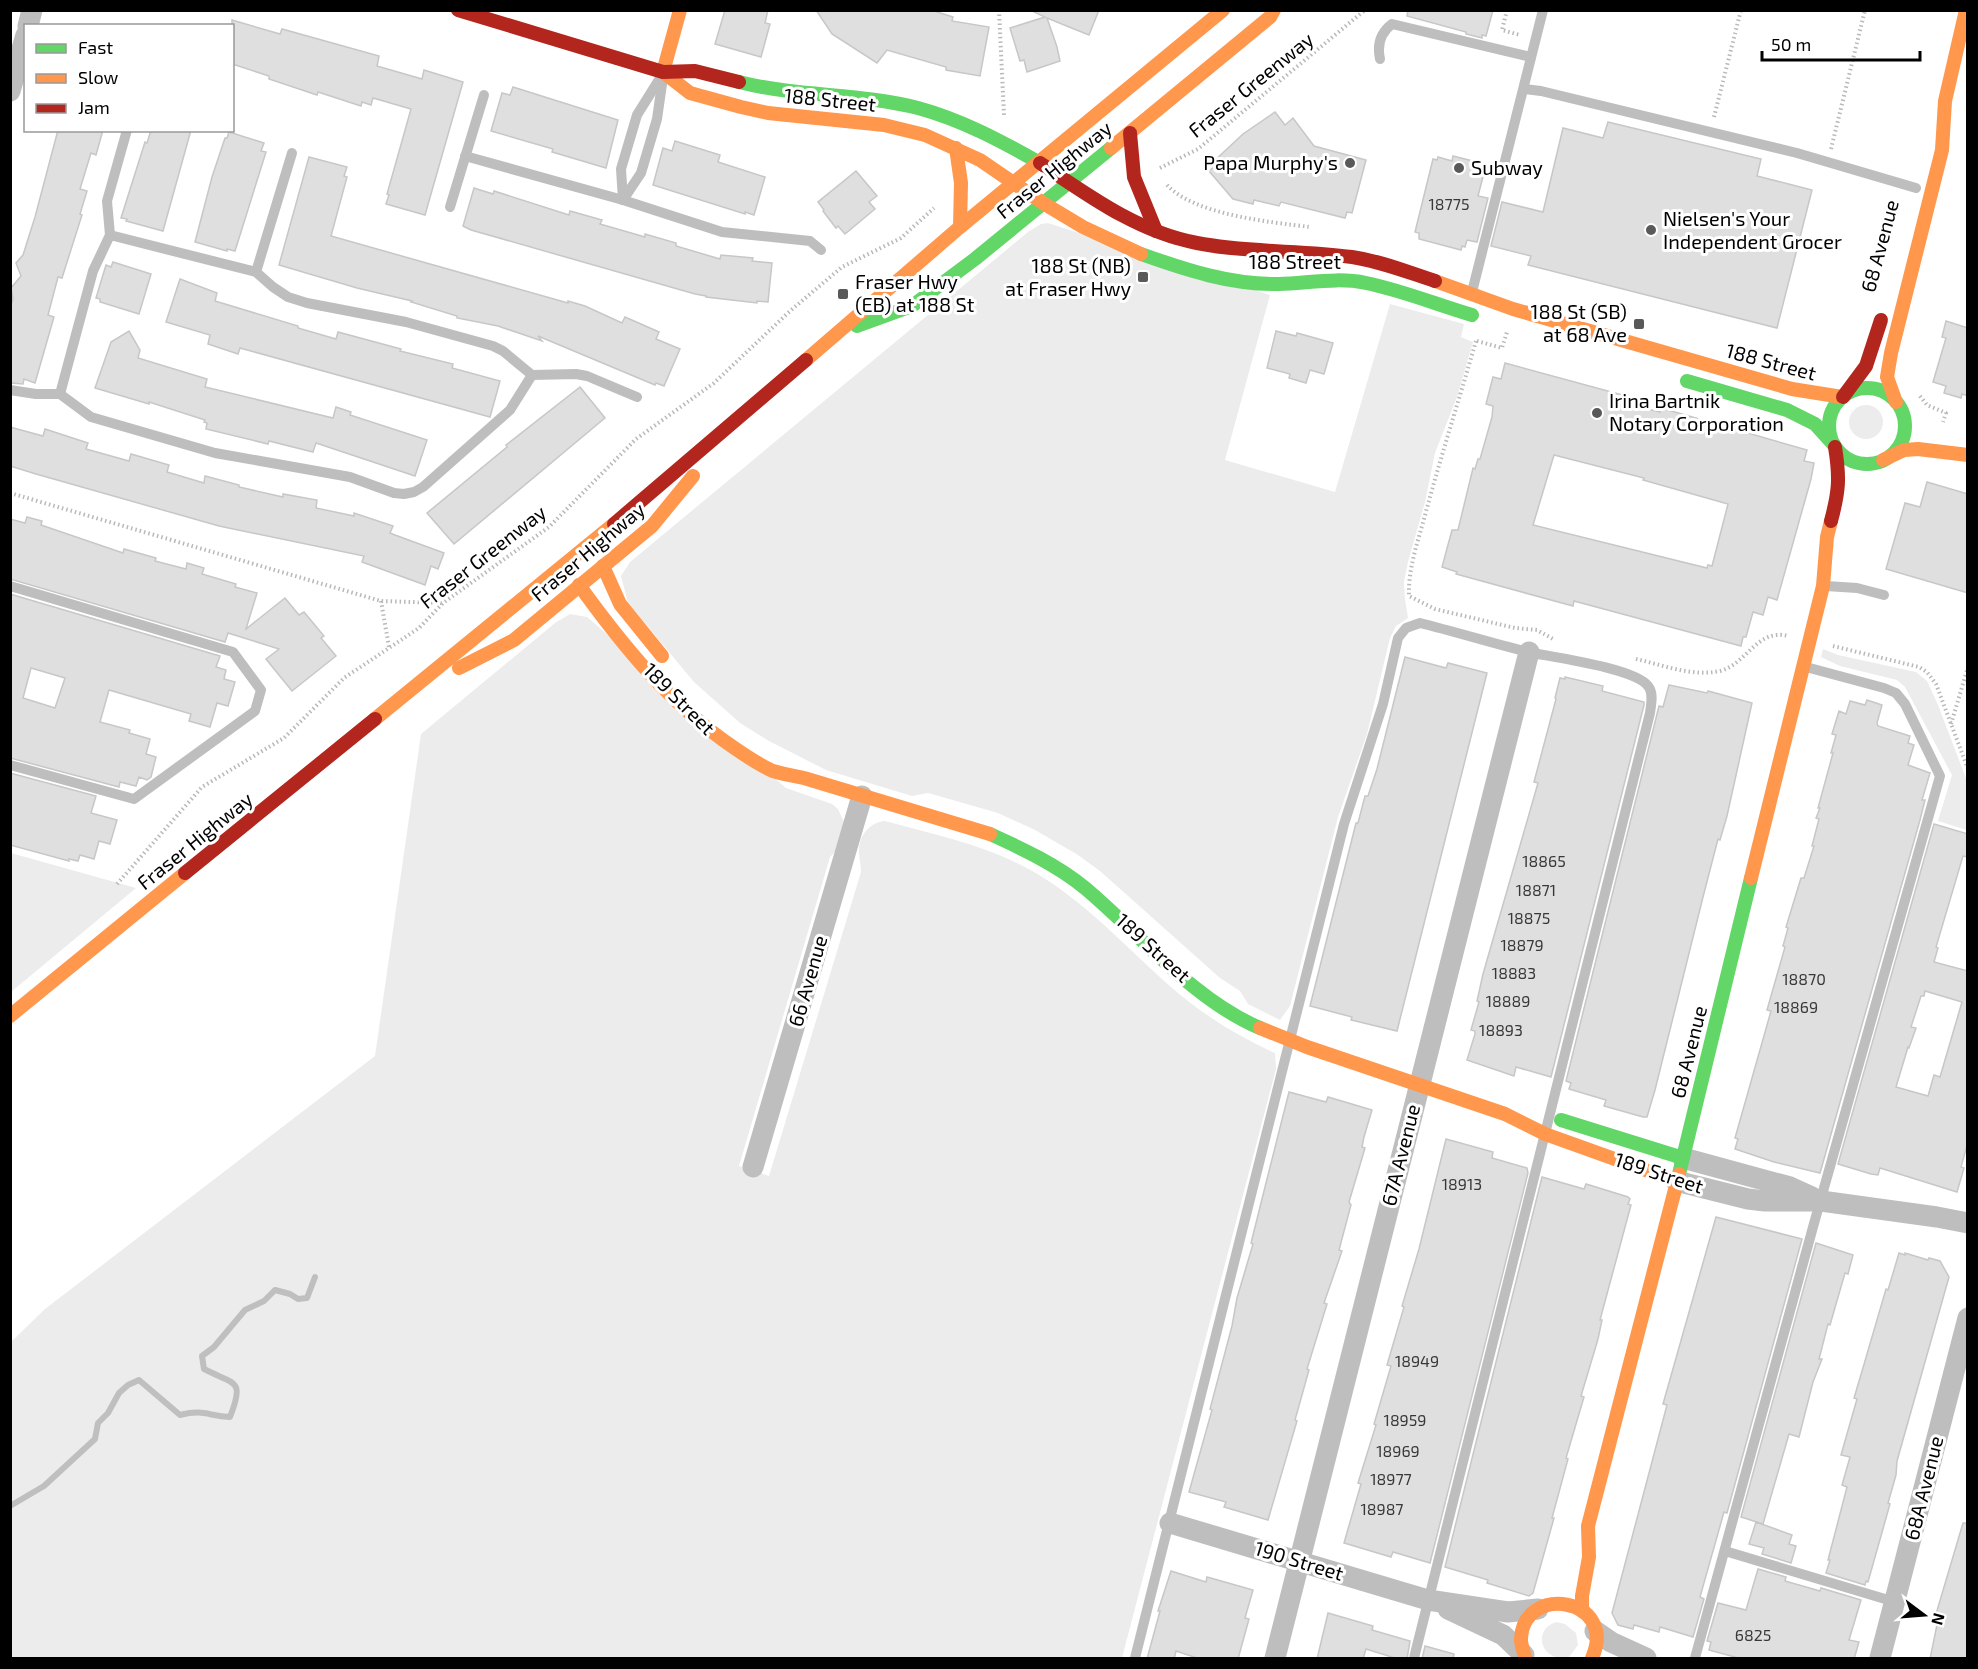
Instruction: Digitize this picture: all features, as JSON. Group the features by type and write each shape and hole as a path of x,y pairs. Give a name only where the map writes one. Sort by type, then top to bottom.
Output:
{"street":[{"name":"188 Street","path":"458,10 663,72 695,71 766,89 917,108 964,123 995,138 1039,163 1105,207 1156,231 1195,243 1226,248 1351,257 1386,264 1513,309 1792,389 1843,397"},
{"path":"663,72 680,10"},
{"name":"Fraser Highway","path":"10,1016 615,523 841,332 960,227 1223,10"},
{"name":"68 Avenue","path":"1927,145 1945,101 1966,10"},
{"name":"Fraser Highway","path":"841,332 912,306 975,259 1272,14"},
{"path":"10,91 24,41"},
{"name":"188 Street","path":"663,72 690,93 741,107 884,125 925,135 994,167 1070,219 1118,244 1203,275 1278,284 1341,280 1367,284 1478,317"},
{"name":"68 Avenue","path":"1897,403 1887,377 1942,150 1945,101"},
{"path":"1130,133 1134,177 1156,231"},
{"path":"956,148 961,183 960,227"},
{"name":"68 Avenue","path":"1843,397 1866,366 1885,302"},
{"name":"188 Street","path":"1675,377 1786,410 1815,424 1834,446"},
{"path":"1916,420 1887,394 1873,389 1859,389 1843,397 1833,408 1829,422 1830,436 1834,446 1843,456 1855,462 1869,464 1882,461 1904,450 1918,449 1968,455"},
{"path":"1866,476 1894,452 1904,435 1903,417 1897,403"},
{"name":"Fraser Highway","path":"404,696 514,640 652,526 736,420"},
{"name":"68 Avenue","path":"1574,1551 1588,1526 1683,1158 1804,667 1823,586 1827,537 1839,490 1839,470 1834,446"},
{"path":"579,585 578,578 615,523"},
{"name":"68 Avenue","path":"1823,586 1839,551"},
{"name":"189 Street","path":"603,566 620,604 673,670"},
{"name":"189 Street","path":"579,585 636,657 680,706 722,741 776,772 804,778 989,834 1051,864 1084,887 1178,972 1214,1001 1249,1023 1290,1041 1505,1114 1545,1134 1676,1181 1748,1199 1821,1201 1968,1223"},
{"name":"67A Avenue","path":"1275,1659 1528,652"},
{"name":"189 Street","path":"740,735 804,778"},
{"name":"66 Avenue","path":"753,1167 862,796"},
{"name":"189 Street","path":"1505,1114 1549,1116 1683,1158 1790,1187 1821,1201"},
{"name":"68A Avenue","path":"1880,1659 1968,1318"},
{"name":"190 Street","path":"1170,1523 1428,1600 1503,1635 1525,1657"},
{"name":"68 Avenue","path":"1582,1611 1582,1596 1589,1557 1588,1526"},
{"name":"190 Street","path":"1428,1600 1508,1612 1549,1602"},
{"path":"1525,1657 1521,1641 1523,1627 1531,1615 1549,1602 1565,1603 1582,1611 1589,1618 1595,1631 1596,1645 1592,1659"},
{"path":"1595,1631 1611,1642 1646,1659"}],"lane":[{"path":"1478,317 1471,294 1543,10"},
{"path":"1380,59 1378,52 1380,39 1392,24 1531,57"},
{"path":"623,200 621,169 637,115 663,72"},
{"path":"623,200 641,173 657,119 663,72"},
{"path":"1524,88 1541,90 1787,151 1916,188"},
{"path":"450,207 483,94"},
{"path":"60,394 93,271 110,235 107,201 126,132"},
{"path":"256,272 292,153"},
{"path":"465,156 623,200 722,232 810,241 821,250"},
{"path":"110,235 256,272 288,297 307,303 406,322 494,346 532,375 587,376 637,397"},
{"path":"10,390 60,394 91,417 181,444 215,453 350,477 382,490 404,494 423,487 510,410 532,375"},
{"path":"10,586 233,652 261,690 255,711 134,799 10,765"},
{"path":"1823,586 1857,588 1884,595"},
{"path":"1135,1659 1344,824 1383,704 1398,638 1406,628 1420,623 1528,652 1557,656 1628,675 1649,686 1652,699 1414,1659"},
{"path":"1695,1659 1940,777 1905,704 1896,693 1804,667"},
{"path":"1725,1551 1895,1602"}],"path":[{"path":"999,10 1005,110 1003,120"},
{"name":"Fraser Greenway","path":"1159,176 1156,171 1198,149 1365,10"},
{"path":"1506,10 1502,30 1520,35 1517,46"},
{"path":"1713,120 1740,10"},
{"path":"1831,148 1865,10"},
{"path":"1163,182 1185,200 1202,206 1223,212 1319,228"},
{"name":"Fraser Greenway","path":"117,884 202,787 284,738 344,678 419,628 443,603 549,527 636,439 714,383 790,311 842,267 902,238 937,205"},
{"path":"1467,338 1502,348 1505,336"},
{"path":"1476,341 1431,493 1414,558 1409,596 1435,609 1515,628 1537,630 1560,641"},
{"path":"1917,391 1927,405 1946,413 1943,422"},
{"path":"10,493 381,601 443,603"},
{"path":"381,601 389,647"},
{"path":"1626,657 1692,672 1707,673 1732,667 1765,638 1776,633 1789,636"},
{"path":"1951,724 1968,668"}],"shaded area":[{"path":"1048,223 1270,295 1225,460 1335,492 1390,304 1464,324 1461,337 1473,342 1457,397 1435,453 1425,502 1408,562 1404,582 1408,618 1396,626 1390,638 1367,734 1338,817 1290,1006 1280,1020 1248,1004 1240,991 1220,978 1100,871 1035,830 998,813 928,793 912,796 826,770 769,741 740,723 694,682 628,603 621,576 630,562 1028,232 1041,224"},
{"path":"1866,405 1878,410 1883,422 1878,434 1866,439 1854,434 1849,422 1854,410"},
{"path":"570,614 587,617 786,788 832,804 838,809 844,822 837,850 830,857 739,1166 769,1176 861,872 859,846 866,831 880,822 885,821 969,844 1029,869 1080,904 1195,1006 1234,1032 1275,1053 1276,1069 1122,1658 11,1658 11,1342 45,1309 375,1056 421,734 555,623"},
{"path":"1823,649 1838,655 1916,672 1927,681 1967,781 1967,830 1938,821 1952,775 1905,687 1897,680 1840,666 1821,657"},
{"path":"10,853 136,888 11,992"},
{"path":"1556,1622 1565,1624 1576,1633 1578,1645 1569,1657 1552,1656 1543,1646 1543,1632"}],"building":[{"path":"725,10 768,10 765,23 770,24 761,57 715,44"},
{"path":"816,10 931,10 953,17 952,21 989,27 980,76 946,70 946,67 887,50 877,63 832,34"},
{"path":"1030,10 1099,10 1089,35 1047,18 1060,61 1027,72 1024,60 1020,61 1010,28 1045,17"},
{"path":"1408,10 1493,10 1486,36 1482,35 1482,38 1407,16"},
{"path":"232,20 280,34 282,29 379,56 377,66 422,79 424,70 463,82 425,215 386,204 411,109 373,98 371,105 362,102 361,106 318,92 317,95 234,65 234,24"},
{"path":"513,87 618,120 606,168 552,152 553,149 491,131 502,93 510,95"},
{"path":"1275,112 1285,125 1293,118 1314,146 1366,160 1352,213 1347,212 1345,218 1281,202 1279,206 1254,200 1253,204 1233,199 1209,171 1215,166 1212,163 1243,134"},
{"name":"Nielsen's Your Independent Grocer","path":"1608,122 1761,159 1757,176 1812,190 1777,328 1528,265 1531,256 1491,246 1502,202 1543,212 1563,128 1603,138"},
{"path":"57,132 102,132 96,155 91,153 80,189 87,191 80,214 82,215 62,278 58,277 48,315 54,317 35,383 24,379 23,384 10,383 10,308 13,299 11,288 21,276 16,263 23,255"},
{"path":"150,132 190,132 163,231 121,218 145,142 147,143"},
{"path":"229,132 264,143 261,151 266,152 235,251 195,242 212,177"},
{"path":"675,141 720,155 718,162 765,177 754,215 653,185 663,148 672,151"},
{"path":"1453,156 1473,161 1471,166 1485,169 1478,196 1488,198 1477,242 1467,240 1465,247 1462,246 1461,250 1419,239 1419,233 1415,232 1433,159 1437,160 1438,157 1452,161"},
{"path":"309,157 347,167 344,176 347,177 331,236 585,306 622,323 625,317 659,332 656,339 680,349 664,386 656,383 655,385 538,336 542,341 498,326 457,318 457,316 412,301 357,288 279,265"},
{"path":"856,171 877,196 869,202 875,209 845,234 838,226 836,228 818,202"},
{"path":"474,188 493,194 494,191 569,215 570,211 602,220 600,224 676,243 676,246 720,259 721,255 753,258 752,261 772,263 768,302 757,301 757,303 706,297 471,230 463,226"},
{"path":"113,262 151,274 139,314 100,302 100,299 96,298 106,265 111,267"},
{"path":"180,279 217,293 215,301 298,326 298,328 336,339 338,332 453,364 452,368 500,381 490,417 240,348 238,354 208,344 210,335 166,322"},
{"path":"1946,321 1968,328 1968,396 1962,394 1961,398 1944,393 1946,386 1933,382 1946,338 1942,337"},
{"path":"129,331 140,350 138,358 207,379 205,387 333,418 336,407 351,412 350,415 427,440 415,476 316,443 313,452 206,429 205,420 95,388 111,342"},
{"path":"1276,331 1296,336 1297,333 1333,343 1324,374 1310,370 1306,383 1289,378 1290,374 1267,368"},
{"path":"1505,363 1630,397 1628,404 1660,412 1661,408 1807,450 1804,461 1814,463 1811,479 1777,600 1768,597 1763,615 1753,612 1741,646 1574,601 1573,606 1456,574 1457,572 1442,567 1452,530 1458,530 1473,468 1475,469 1480,459 1492,417 1493,406 1486,404 1493,377 1501,379","holes":["1554,455 1644,478 1643,480 1728,504 1712,566 1708,565 1707,568 1533,525"]},
{"path":"580,387 605,418 454,544 427,513 507,447 506,445"},
{"path":"10,427 43,436 45,429 88,443 86,449 129,461 131,454 169,465 167,472 204,483 205,476 283,497 283,494 317,500 316,508 354,516 354,513 393,526 390,533 444,553 438,569 431,566 425,585 362,562 364,556 219,526 36,474 10,466"},
{"path":"1927,482 1968,494 1968,593 1886,569 1905,503 1920,507"},
{"path":"27,517 42,521 41,525 123,553 124,549 156,558 155,561 186,569 187,563 204,568 202,574 257,593 246,629 285,598 299,615 304,612 324,636 321,638 336,656 292,691 266,659 279,649 228,633 225,642 10,579 10,519 25,523"},
{"path":"10,594 220,656 216,667 226,670 224,679 235,682 228,706 217,703 210,727 189,721 191,714 109,690 100,722 130,730 129,733 150,739 146,754 156,757 151,777 147,780 139,777 136,786 120,782 119,787 10,758","holes":["31,668 65,678 55,708 23,698"]},
{"path":"1405,657 1446,668 1448,663 1487,673 1397,1031 1351,1020 1352,1017 1310,1006 1356,823 1358,823 1365,796 1368,796 1377,769"},
{"path":"1565,677 1603,686 1602,691 1644,702 1644,705 1551,1077 1516,1067 1514,1076 1467,1060 1475,1034 1475,1031 1471,1030 1479,1002 1477,1001 1483,974 1538,783 1534,782 1560,678 1565,679"},
{"path":"1669,685 1707,693 1708,691 1752,703 1727,816 1720,840 1718,839 1655,1090 1647,1117 1643,1117 1604,1106 1606,1100 1569,1089 1571,1083 1566,1081 1659,706 1663,707"},
{"path":"1867,700 1882,705 1878,726 1910,736 1908,743 1914,745 1908,765 1930,773 1922,800 1925,800 1920,820 1820,1173 1774,1162 1735,1149 1738,1139 1735,1138 1771,1011 1767,1010 1785,947 1783,946 1788,928 1786,927 1801,878 1804,878 1814,846 1812,846 1819,819 1816,818 1836,735 1832,734 1839,711 1846,714 1850,701 1865,705"},
{"path":"10,773 96,796 91,813 117,820 110,844 99,841 94,859 80,855 78,861 69,859 69,861 10,845"},
{"path":"1934,824 1968,834 1968,857 1963,856 1936,947 1938,948 1934,962 1968,971 1968,1142 1957,1192 1880,1168 1878,1175 1838,1164","holes":["1925,991 1962,1002 1940,1077 1934,1075 1928,1096 1896,1087 1916,1028 1911,1027 1921,996 1924,996"]},
{"path":"1289,1092 1326,1102 1328,1097 1372,1110 1362,1147 1365,1148 1349,1202 1351,1205 1339,1250 1342,1251 1324,1303 1327,1304 1307,1369 1309,1370 1295,1420 1297,1421 1268,1520 1224,1507 1226,1502 1189,1492 1212,1410 1210,1409 1237,1298 1253,1244 1251,1243"},
{"path":"1446,1139 1493,1152 1492,1158 1527,1168 1528,1173 1430,1563 1393,1552 1391,1557 1344,1543 1361,1484 1358,1483 1391,1366 1387,1365"},
{"path":"1542,1177 1584,1189 1586,1184 1628,1197 1630,1199 1628,1204 1631,1205 1600,1320 1602,1320 1598,1339 1581,1396 1584,1397 1566,1458 1568,1459 1552,1518 1554,1518 1533,1593 1529,1596 1445,1567"},
{"path":"1716,1217 1802,1239 1727,1513 1724,1512 1700,1597 1704,1599 1693,1637 1660,1627 1659,1632 1634,1625 1633,1629 1618,1625 1612,1613 1667,1405 1663,1404"},
{"path":"1816,1243 1853,1255 1848,1274 1845,1273 1830,1325 1828,1324 1819,1359 1822,1359 1813,1382 1799,1437 1789,1434 1763,1524 1741,1517"},
{"path":"1899,1253 1940,1261 1949,1277 1897,1461 1896,1475 1888,1503 1890,1504 1868,1582 1866,1581 1865,1585 1826,1573 1847,1487 1842,1485 1850,1457 1841,1455 1857,1399 1854,1398"},
{"path":"1756,1522 1792,1535 1789,1544 1796,1546 1791,1563 1762,1554 1764,1548 1749,1544"},
{"path":"1963,1523 1968,1523 1968,1659 1930,1659 1939,1615 1936,1614"},
{"path":"1758,1569 1786,1577 1785,1581 1820,1591 1821,1588 1861,1600 1849,1640 1859,1642 1854,1659 1742,1659 1709,1650 1711,1642 1707,1641 1718,1603 1746,1610"},
{"path":"1171,1571 1206,1582 1207,1577 1253,1590 1245,1618 1249,1619 1238,1659 1200,1659 1176,1651 1174,1659 1147,1659 1160,1611 1158,1611"},
{"path":"1328,1613 1373,1626 1372,1630 1410,1641 1407,1659 1398,1659 1366,1649 1363,1659 1317,1659"},
{"path":"1425,1646 1454,1654 1453,1659 1422,1659"}],"waterway":[{"path":"10,1506 44,1486 95,1439 98,1423 108,1413 119,1393 128,1385 139,1380 180,1415 201,1413 230,1417 237,1389 230,1381 204,1369 202,1356 214,1347 245,1310 264,1301 275,1290 298,1299 307,1298 315,1277"}],"traffic: fast":[{"path":"739,82 918,108 966,125 1040,163"},
{"path":"857,326 912,306 975,259 1111,148"},
{"path":"1141,254 1192,271 1244,282 1279,284 1345,280 1366,283 1472,315"},
{"path":"1687,381 1787,410 1815,424 1834,445"},
{"path":"1867,388 1881,391 1894,399 1902,412 1905,426 1902,440 1894,453 1881,461 1867,464 1853,461 1840,453 1832,440 1829,426 1832,412 1840,399 1853,391 1867,388"},
{"path":"990,834 1063,872 1106,906 1190,984 1212,1001 1260,1028"},
{"path":"1679,1174 1751,878"},
{"path":"1561,1120 1683,1158"}],"traffic: slow":[{"path":"663,72 680,10"},
{"path":"806,360 960,227 1223,10"},
{"path":"1111,148 1270,17 1274,10"},
{"path":"1896,402 1887,377 1891,353 1942,150 1945,101 1966,10"},
{"path":"663,72 690,93 741,107 768,113 884,125 925,135 980,160 1083,227 1141,254"},
{"path":"956,148 961,183 960,227"},
{"path":"1435,281 1513,309 1792,389 1842,397"},
{"path":"1883,460 1904,450 1918,449 1968,455"},
{"path":"459,668 514,640 652,526 693,476"},
{"path":"1751,878 1823,586 1827,537 1831,521"},
{"path":"375,719 614,524"},
{"path":"603,566 620,604 662,656"},
{"path":"579,585 649,673 689,713 753,760 773,771 804,778 990,834"},
{"path":"10,1016 185,873"},
{"path":"1260,1028 1307,1047 1505,1114 1545,1134 1676,1181"},
{"path":"1582,1611 1582,1596 1589,1557 1588,1526 1679,1174"},
{"path":"1525,1658 1521,1640 1525,1622 1536,1610 1551,1605 1567,1605 1582,1610 1592,1621 1597,1637 1592,1658"}],"traffic: jam":[{"path":"458,10 663,72 695,71 739,82"},
{"path":"1130,133 1134,177 1156,231"},
{"path":"1040,163 1134,222 1175,238 1216,246 1352,257 1383,264 1435,281"},
{"path":"1843,397 1866,366 1881,320"},
{"path":"614,524 806,360"},
{"path":"1831,521 1838,484 1835,447"},
{"path":"185,873 375,719"}],"place":[{"name":"Papa Murphy's","path":"1350,163"},
{"name":"Subway","path":"1459,168"},
{"name":"Nielsen's Your Independent Grocer","path":"1651,230"},
{"name":"188 St (NB) at Fraser Hwy","path":"1143,277"},
{"name":"Fraser Hwy (EB) at 188 St","path":"843,294"},
{"name":"188 St (SB) at 68 Ave","path":"1639,324"},
{"name":"Irina Bartnik Notary Corporation","path":"1597,413"}]}
